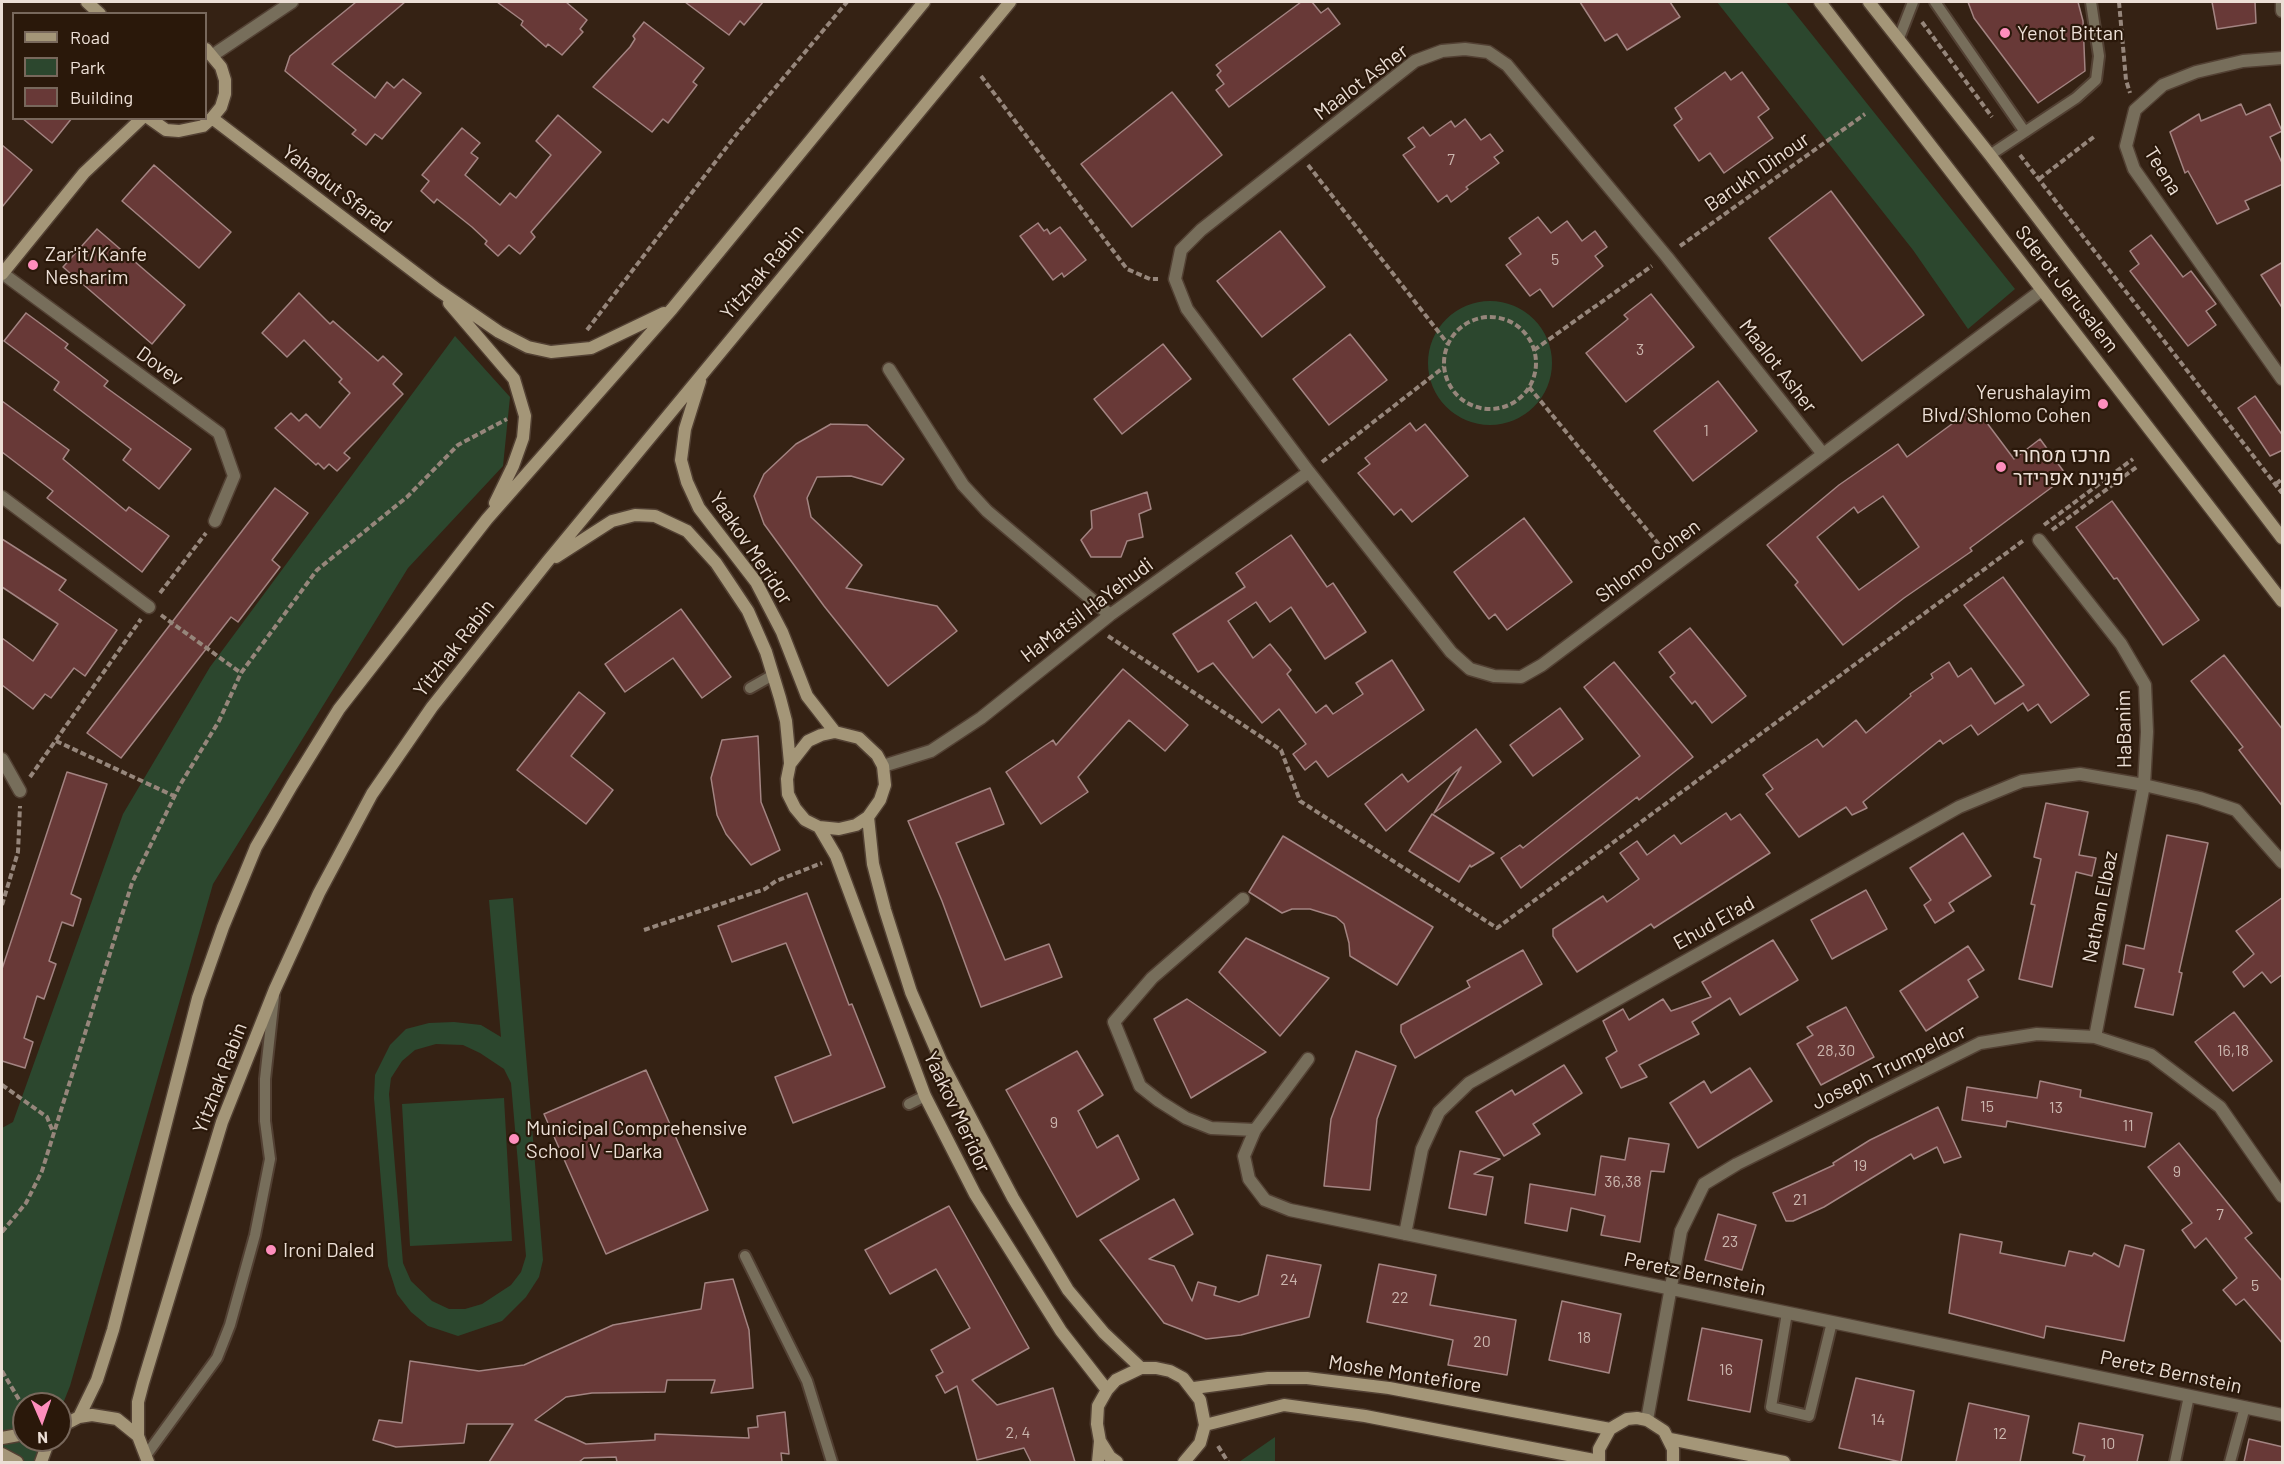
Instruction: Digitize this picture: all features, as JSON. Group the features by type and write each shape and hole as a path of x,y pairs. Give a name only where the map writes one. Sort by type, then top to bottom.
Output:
{"street":[{"path":"152,120 166,130 178,131 203,126 221,107 225,87 221,66 209,52 292,2"},
{"name":"Yitzhak Rabin","path":"79,1416 97,1380 113,1330 198,998 223,927 256,847 339,709 487,519 672,309 924,2"},
{"name":"Yitzhak Rabin","path":"138,1436 138,1402 143,1383 222,1122 275,989 319,892 372,794 432,707 547,562 1010,2"},
{"name":"Sderot Jerusalem","path":"1820,2 2283,601"},
{"name":"Sderot Jerusalem","path":"1869,2 1990,155 2283,538"},
{"path":"2282,2 2283,11"},
{"name":"Maalot Asher","path":"1175,279 1181,250 1201,230 1416,61 1442,51 1465,49 1488,52 1507,65 1666,256 1823,454"},
{"path":"2135,110 2163,85 2196,72 2243,61 2283,58"},
{"name":"Teena","path":"2135,110 2126,146 2134,169 2283,379"},
{"name":"Yahadut Sfarad","path":"212,118 438,290"},
{"path":"2,274 84,173 140,120"},
{"name":"Dovev","path":"2,274 219,433 234,476 215,521"},
{"path":"1175,279 1186,309 1309,472"},
{"path":"438,290 499,332 528,347 550,352 591,348 672,309"},
{"path":"438,290 514,379 525,416 523,438 513,466 487,519"},
{"name":"Shlomo Cohen","path":"1309,472 1452,652 1470,669 1494,676 1521,676 1542,665 2042,290"},
{"path":"889,369 963,485 987,511 1110,615"},
{"name":"Yaakov Meridor","path":"702,374 685,429 681,460 687,482 699,508 756,582 782,632 807,696 836,732"},
{"name":"HaMatsil HaYehudi","path":"883,766 931,751 981,718 1110,615 1309,472"},
{"path":"2,497 149,607"},
{"name":"Yaakov Meridor","path":"547,562 612,521 635,515 655,516 687,531 716,563 748,611 773,675 786,721 790,764"},
{"name":"HaBanim","path":"2035,536 2121,644 2145,685 2147,732 2144,785 2200,798 2236,810 2283,862"},
{"path":"836,732 859,738 873,750 883,766 885,785 880,800 868,817 856,825 839,829 819,827 800,814 788,794 787,779 790,764 807,741 836,732"},
{"path":"2,759 20,791"},
{"name":"Ehud El'ad","path":"1405,1234 1422,1149 1439,1112 1469,1083 1959,807 2022,781 2045,778 2080,774 2144,785"},
{"name":"Nathan Elbaz","path":"2095,1037 2144,785"},
{"name":"Yaakov Meridor","path":"868,817 873,864 885,909 910,992 940,1061 1008,1188 1068,1290 1104,1333 1141,1368"},
{"name":"Yaakov Meridor","path":"819,827 836,856 925,1096 975,1194 1061,1331 1107,1390"},
{"path":"1243,898 1152,978 1114,1022 1140,1086 1159,1101 1186,1118 1211,1128 1255,1130"},
{"name":"Joseph Trumpeldor","path":"1647,1420 1669,1289 1682,1231 1704,1184 1737,1164 1980,1043 2037,1034 2095,1037 2151,1055 2220,1107 2283,1196"},
{"name":"Peretz Bernstein","path":"1308,1059 1255,1130 1244,1156 1249,1179 1265,1200 1290,1210 2283,1415"},
{"path":"1098,1462 1100,1441 1096,1424 1098,1406 1107,1390 1127,1372 1141,1368 1170,1371 1194,1388 1200,1400 1205,1425 1200,1443 1184,1462"},
{"name":"Moshe Montefiore","path":"1194,1388 1268,1378 1307,1378 1389,1388 1610,1429"},
{"path":"1205,1425 1284,1405 1365,1416 1599,1462 1599,1449 1610,1429 1627,1419 1647,1420 1664,1431 1670,1439 1673,1462"},
{"path":"72,1420 92,1414 111,1417 129,1426 138,1436 148,1460"},
{"path":"1670,1439 1784,1462"},
{"path":"1100,1441 1110,1457 1117,1462"},
{"path":"2,1454 17,1462"}],"lane":[{"path":"1935,2 2025,132"},
{"path":"1990,155 2076,98 2096,80 2099,56 2091,2"},
{"path":"1899,38 1911,3"},
{"path":"750,688 773,675"},
{"path":"148,1460 217,1358 230,1325 252,1246 270,1159 265,1121 265,1079 275,989"},
{"path":"909,1104 925,1096"},
{"path":"745,1256 807,1381 832,1462"},
{"path":"1787,1313 1771,1407 1809,1416 1832,1322"},
{"path":"2175,1462 2189,1396"},
{"path":"2230,1462 2245,1407"}],"path":[{"path":"585,333 739,131 847,2"},
{"path":"2119,2 2126,80 2135,110"},
{"path":"1911,3 2010,142 2283,493"},
{"path":"981,76 1127,269 1150,279 1175,279"},
{"name":"Barukh Dinour","path":"1534,350 1865,114"},
{"path":"2039,179 2095,136"},
{"path":"1299,153 1448,344"},
{"path":"1491,316 1508,320 1521,329 1534,350 1535,372 1529,387 1518,399 1505,406 1481,408 1466,402 1454,392 1444,367 1448,344 1458,328 1472,320 1491,316"},
{"path":"1309,472 1444,367"},
{"path":"1529,387 1675,565"},
{"path":"2,1232 26,1203 42,1171 132,883 174,796 219,720 241,672 317,570 407,497 458,445 513,416"},
{"path":"2035,536 2133,459"},
{"path":"1095,627 1281,750 1300,801 1497,928 2035,536 2138,466"},
{"path":"2276,484 2283,479"},
{"path":"2,904 18,852 20,791 149,607 215,521"},
{"path":"149,607 241,672"},
{"path":"56,741 174,796"},
{"path":"644,930 765,889 776,881 825,862"},
{"path":"2,1085 46,1117 54,1133"},
{"path":"2,1371 14,1392"},
{"path":"1218,1446 1228,1462"}],"green space":[{"path":"1717,2 1786,2 2015,289 1968,329 1913,250"},
{"path":"1490,301 1514,306 1534,319 1547,339 1552,363 1547,387 1534,407 1514,420 1490,425 1466,420 1446,407 1433,387 1428,363 1433,339 1446,319 1466,306"},
{"path":"455,336 510,397 503,466 408,568 213,884 70,1386 68,1392 12,1392 12,1452 43,1452 39,1462 2,1462 2,1128 13,1122 123,814 210,667"},
{"path":"513,898 543,1260 539,1277 526,1297 502,1321 458,1336 428,1326 411,1312 397,1294 388,1266 374,1098 375,1075 390,1045 406,1029 429,1023 454,1022 481,1025 501,1037 489,900","holes":["436,1044 463,1045 504,1069 511,1083 526,1256 521,1272 511,1285 482,1304 465,1309 449,1309 432,1301 411,1281 403,1263 389,1094 391,1078 402,1061 415,1050"]},
{"path":"504,1098 512,1241 410,1246 402,1104"},
{"path":"1275,1437 1275,1462 1239,1462"}],"building":[{"path":"356,2 405,2 332,64 375,98 387,82 394,88 403,79 421,93 382,139 375,134 366,145 352,134 356,130 285,71 290,56"},
{"path":"497,2 566,2 587,20 580,29 583,32 562,55 548,44 546,47 521,25 523,21"},
{"path":"685,2 763,2 744,25 740,21 729,35"},
{"path":"1301,2 1312,2 1321,13 1328,8 1340,24 1229,107 1216,90 1224,84 1217,75 1221,71 1216,65"},
{"path":"1580,2 1670,2 1680,17 1627,50 1617,34 1605,41"},
{"path":"1968,2 2078,2 2083,21 2085,71 2038,103 1974,18"},
{"path":"2212,2 2255,2 2256,23 2217,29"},
{"path":"644,22 704,68 693,82 697,85 668,123 663,119 652,132 593,87 630,47 635,39 633,36"},
{"path":"1725,72 1731,80 1742,72 1769,109 1758,117 1773,138 1724,173 1710,153 1699,161 1674,125 1682,119 1675,108"},
{"path":"1172,92 1222,155 1132,227 1081,164"},
{"path":"2241,104 2246,115 2270,104 2282,131 2270,137 2283,165 2283,184 2245,201 2249,209 2217,224 2188,171 2185,173 2170,132 2199,114 2201,121"},
{"path":"558,115 601,152 531,232 535,237 520,254 509,245 498,256 485,244 487,241 472,227 437,199 434,203 421,191 429,181 422,175 462,128 480,143 471,153 478,158 465,175 500,205 510,193 516,198 551,155 536,141"},
{"path":"1465,119 1481,140 1490,134 1503,151 1494,157 1499,163 1466,187 1468,189 1451,202 1447,195 1438,202 1403,155 1415,147 1408,138 1423,127 1430,136 1451,121 1455,127"},
{"path":"24,120 70,120 52,143"},
{"path":"2,145 32,170 2,207"},
{"path":"154,165 231,232 199,268 122,201"},
{"path":"1831,191 1924,315 1862,361 1769,238"},
{"path":"1538,217 1551,233 1567,221 1582,241 1595,231 1607,247 1595,256 1603,266 1553,307 1540,289 1530,296 1506,265 1521,254 1509,238"},
{"path":"1038,223 1044,231 1047,229 1050,234 1060,227 1086,260 1064,277 1062,273 1053,280 1020,236"},
{"path":"97,229 185,305 152,344 63,267"},
{"path":"1280,231 1325,287 1262,337 1217,281"},
{"path":"2151,235 2183,277 2191,271 2216,304 2206,311 2216,325 2188,346 2130,271 2139,264 2130,251"},
{"path":"2283,262 2283,309 2261,275"},
{"path":"299,293 330,324 333,321 378,361 383,356 402,374 393,384 403,394 344,453 350,458 337,471 329,464 324,469 318,463 316,465 275,428 291,413 299,421 306,414 320,428 350,393 339,382 342,379 304,340 287,357 262,333"},
{"path":"1651,294 1694,347 1626,402 1586,353 1628,319 1624,315"},
{"path":"26,313 68,344 65,348 108,381 104,386 191,449 159,489 123,460 131,449 54,390 59,382 4,341"},
{"path":"1350,334 1387,380 1329,425 1293,379"},
{"path":"1163,344 1191,379 1122,434 1094,399"},
{"path":"1718,381 1757,431 1693,481 1654,431"},
{"path":"2255,396 2283,436 2283,450 2270,456 2238,408"},
{"path":"2,401 69,450 63,459 126,511 129,507 169,536 142,572 47,498 53,491 2,452"},
{"path":"1975,407 2014,459 2040,439 2067,476 1970,548 1972,551 1904,598 1843,645 1795,585 1798,582 1767,545 1839,485 1898,444 1907,457","holes":["1883,496 1919,547 1859,590 1817,537 1854,507 1858,513"]},
{"path":"1410,423 1416,431 1425,424 1468,476 1412,522 1401,509 1394,515 1358,473 1370,464 1365,458"},
{"path":"831,424 867,425 904,459 882,485 851,476 817,477 807,498 811,517 862,565 846,588 937,606 957,631 888,686 824,606 764,524 754,496 764,474 796,444"},
{"path":"275,488 308,513 272,560 280,567 238,622 231,617 121,758 87,733"},
{"path":"1147,492 1151,509 1139,514 1143,537 1127,541 1121,557 1091,557 1081,540 1092,528 1091,511"},
{"path":"2112,501 2199,620 2163,645 2117,578 2114,579 2076,527"},
{"path":"1524,518 1572,582 1507,630 1495,614 1489,619 1454,572"},
{"path":"1291,535 1327,587 1333,583 1366,632 1325,659 1291,607 1270,622 1256,602 1228,621 1253,658 1270,644 1291,670 1287,674 1316,713 1326,705 1333,714 1363,694 1356,683 1392,660 1424,710 1328,777 1316,761 1305,770 1293,754 1306,744 1279,709 1262,723 1213,663 1198,672 1173,634 1245,587 1236,573"},
{"path":"2,539 66,580 59,590 117,630 85,676 74,668 51,698 45,694 33,709 2,685 2,638 33,661 58,624 2,587"},
{"path":"2003,577 2089,695 2051,723 2038,704 2028,711 2023,703 1978,735 1971,725 1943,744 1940,740 1863,802 1867,808 1852,815 1846,807 1799,837 1766,794 1773,789 1763,775 1817,739 1823,747 1856,720 1866,733 1911,696 1910,694 1933,678 1931,674 1949,662 1958,677 1971,668 1995,704 2024,685 1964,605"},
{"path":"681,609 731,677 702,698 673,658 625,692 605,664"},
{"path":"1690,628 1746,696 1712,723 1695,701 1692,704 1670,677 1675,673 1659,652"},
{"path":"2224,655 2283,730 2283,807 2239,750 2243,747 2191,681"},
{"path":"1614,662 1693,757 1639,800 1637,797 1521,888 1501,858 1520,845 1523,848 1640,756 1584,687"},
{"path":"1123,669 1188,725 1165,751 1129,720 1078,777 1088,792 1041,824 1006,772 1053,740 1056,745"},
{"path":"579,692 605,713 571,756 613,790 586,824 517,770"},
{"path":"1560,708 1583,739 1533,776 1510,745"},
{"path":"1476,729 1501,762 1434,813 1461,767 1386,831 1365,804 1402,774 1408,782"},
{"path":"758,736 761,802 780,850 751,865 726,834 717,815 711,778 722,740"},
{"path":"67,772 107,784 71,894 81,899 73,926 62,922 49,961 56,964 44,999 37,996 24,1038 33,1042 25,1068 2,1061 2,969"},
{"path":"990,788 1004,824 956,843 1005,960 1049,944 1062,977 981,1007 942,901 908,821"},
{"path":"2046,803 2088,812 2079,855 2096,858 2092,876 2076,872 2052,987 2019,979 2035,905 2031,904 2041,859 2034,857"},
{"path":"1726,813 1731,820 1740,814 1770,853 1654,928 1651,924 1577,972 1553,936 1553,929 1603,896 1607,902 1639,879 1620,853 1637,841 1647,855 1674,835 1681,844"},
{"path":"1432,814 1494,853 1471,867 1470,865 1459,882 1409,851"},
{"path":"1963,833 1991,876 1949,903 1954,911 1935,923 1924,905 1931,900 1910,868"},
{"path":"2167,835 2208,843 2179,972 2182,973 2173,1015 2135,1007 2144,969 2123,964 2126,945 2144,949"},
{"path":"1283,836 1433,927 1397,985 1350,956 1344,924 1336,917 1310,909 1292,909 1282,913 1249,892"},
{"path":"1866,890 1887,929 1832,959 1811,920"},
{"path":"807,893 849,1005 852,1004 885,1087 793,1123 775,1077 831,1055 786,943 732,962 718,926"},
{"path":"2283,897 2283,974 2271,983 2262,972 2244,987 2233,972 2254,954 2236,931"},
{"path":"1246,938 1329,978 1280,1036 1219,972"},
{"path":"1773,940 1798,980 1740,1015 1730,998 1692,1022 1699,1034 1639,1065 1647,1077 1621,1088 1606,1058 1617,1051 1603,1021 1623,1009 1629,1020 1663,999 1671,1011 1711,997 1702,982"},
{"path":"1968,946 1984,970 1968,980 1978,997 1926,1031 1900,991"},
{"path":"1523,950 1542,984 1415,1058 1401,1032 1401,1025 1470,987 1467,981"},
{"path":"1187,999 1266,1052 1191,1098 1154,1019"},
{"path":"1846,1007 1874,1057 1821,1085 1797,1044 1813,1035 1807,1027"},
{"path":"2234,1012 2272,1061 2233,1091 2195,1042"},
{"path":"1077,1051 1103,1095 1078,1111 1097,1148 1118,1135 1139,1179 1077,1217 1006,1090"},
{"path":"1356,1051 1396,1066 1377,1119 1370,1190 1324,1186 1331,1119"},
{"path":"1564,1065 1582,1093 1533,1124 1540,1134 1504,1156 1476,1112 1512,1090 1515,1095"},
{"path":"1750,1068 1772,1101 1698,1148 1670,1103 1704,1081 1711,1093"},
{"path":"646,1070 708,1210 606,1254 544,1114"},
{"path":"2040,1081 2081,1090 2080,1097 2152,1113 2145,1147 2007,1121 2006,1127 1962,1120 1967,1087 2037,1098"},
{"path":"1938,1107 1961,1157 1944,1163 1937,1147 1914,1159 1911,1154 1824,1207 1793,1221 1786,1221 1773,1193 1834,1165 1833,1163 1870,1140"},
{"path":"1629,1138 1669,1144 1664,1172 1651,1171 1640,1242 1601,1235 1605,1216 1571,1208 1567,1231 1525,1223 1530,1184 1595,1195 1601,1156 1625,1160"},
{"path":"2179,1143 2252,1233 2245,1238 2283,1282 2283,1344 2244,1299 2236,1305 2223,1290 2237,1278 2206,1238 2195,1248 2182,1230 2192,1223 2148,1167"},
{"path":"1460,1151 1500,1159 1474,1174 1493,1177 1486,1215 1449,1208"},
{"path":"1174,1199 1193,1234 1149,1259 1174,1266 1192,1301 1198,1282 1216,1287 1214,1295 1239,1302 1258,1295 1267,1255 1321,1265 1309,1317 1241,1335 1206,1339 1164,1323 1100,1240"},
{"path":"949,1206 1029,1348 972,1380 997,1405 1053,1388 1075,1462 1031,1462 1024,1448 977,1460 957,1386 945,1393 936,1376 943,1372 931,1350 970,1328 936,1269 890,1294 865,1250"},
{"path":"1718,1214 1756,1225 1742,1270 1705,1260"},
{"path":"1960,1234 2002,1242 2000,1253 2065,1266 2069,1251 2092,1256 2094,1253 2119,1267 2125,1245 2144,1250 2124,1341 2046,1326 2044,1338 1949,1313"},
{"path":"1379,1264 1436,1275 1430,1305 1516,1320 1507,1375 1448,1365 1453,1340 1367,1322"},
{"path":"733,1279 749,1330 753,1388 711,1393 715,1380 667,1380 665,1392 592,1393 566,1397 535,1420 586,1444 655,1440 655,1434 749,1438 748,1428 758,1427 757,1416 785,1412 789,1454 781,1453 782,1462 617,1462 616,1457 584,1458 579,1462 489,1462 513,1424 467,1424 464,1443 396,1447 373,1440 379,1420 402,1423 410,1361 479,1371 524,1365 613,1325 701,1309 705,1283"},
{"path":"1562,1301 1621,1314 1609,1373 1549,1360"},
{"path":"1702,1328 1762,1340 1750,1412 1688,1400"},
{"path":"1856,1378 1914,1391 1901,1462 1839,1448"},
{"path":"1969,1403 2029,1416 2020,1462 1956,1462"},
{"path":"2079,1423 2143,1435 2137,1462 2083,1462 2085,1456 2073,1453"},
{"path":"2249,1439 2283,1447 2283,1462 2244,1462"}],"place":[{"name":"Yenot Bittan","path":"2005,33"},
{"name":"Zar'it/Kanfe Nesharim","path":"33,265"},
{"name":"Yerushalayim Blvd/Shlomo Cohen","path":"2103,404"},
{"name":"מרכז מסחרי פנינת אפרידר","path":"2001,467"},
{"name":"Municipal Comprehensive School V -Darka","path":"514,1139"},
{"name":"Ironi Daled","path":"271,1250"}]}
